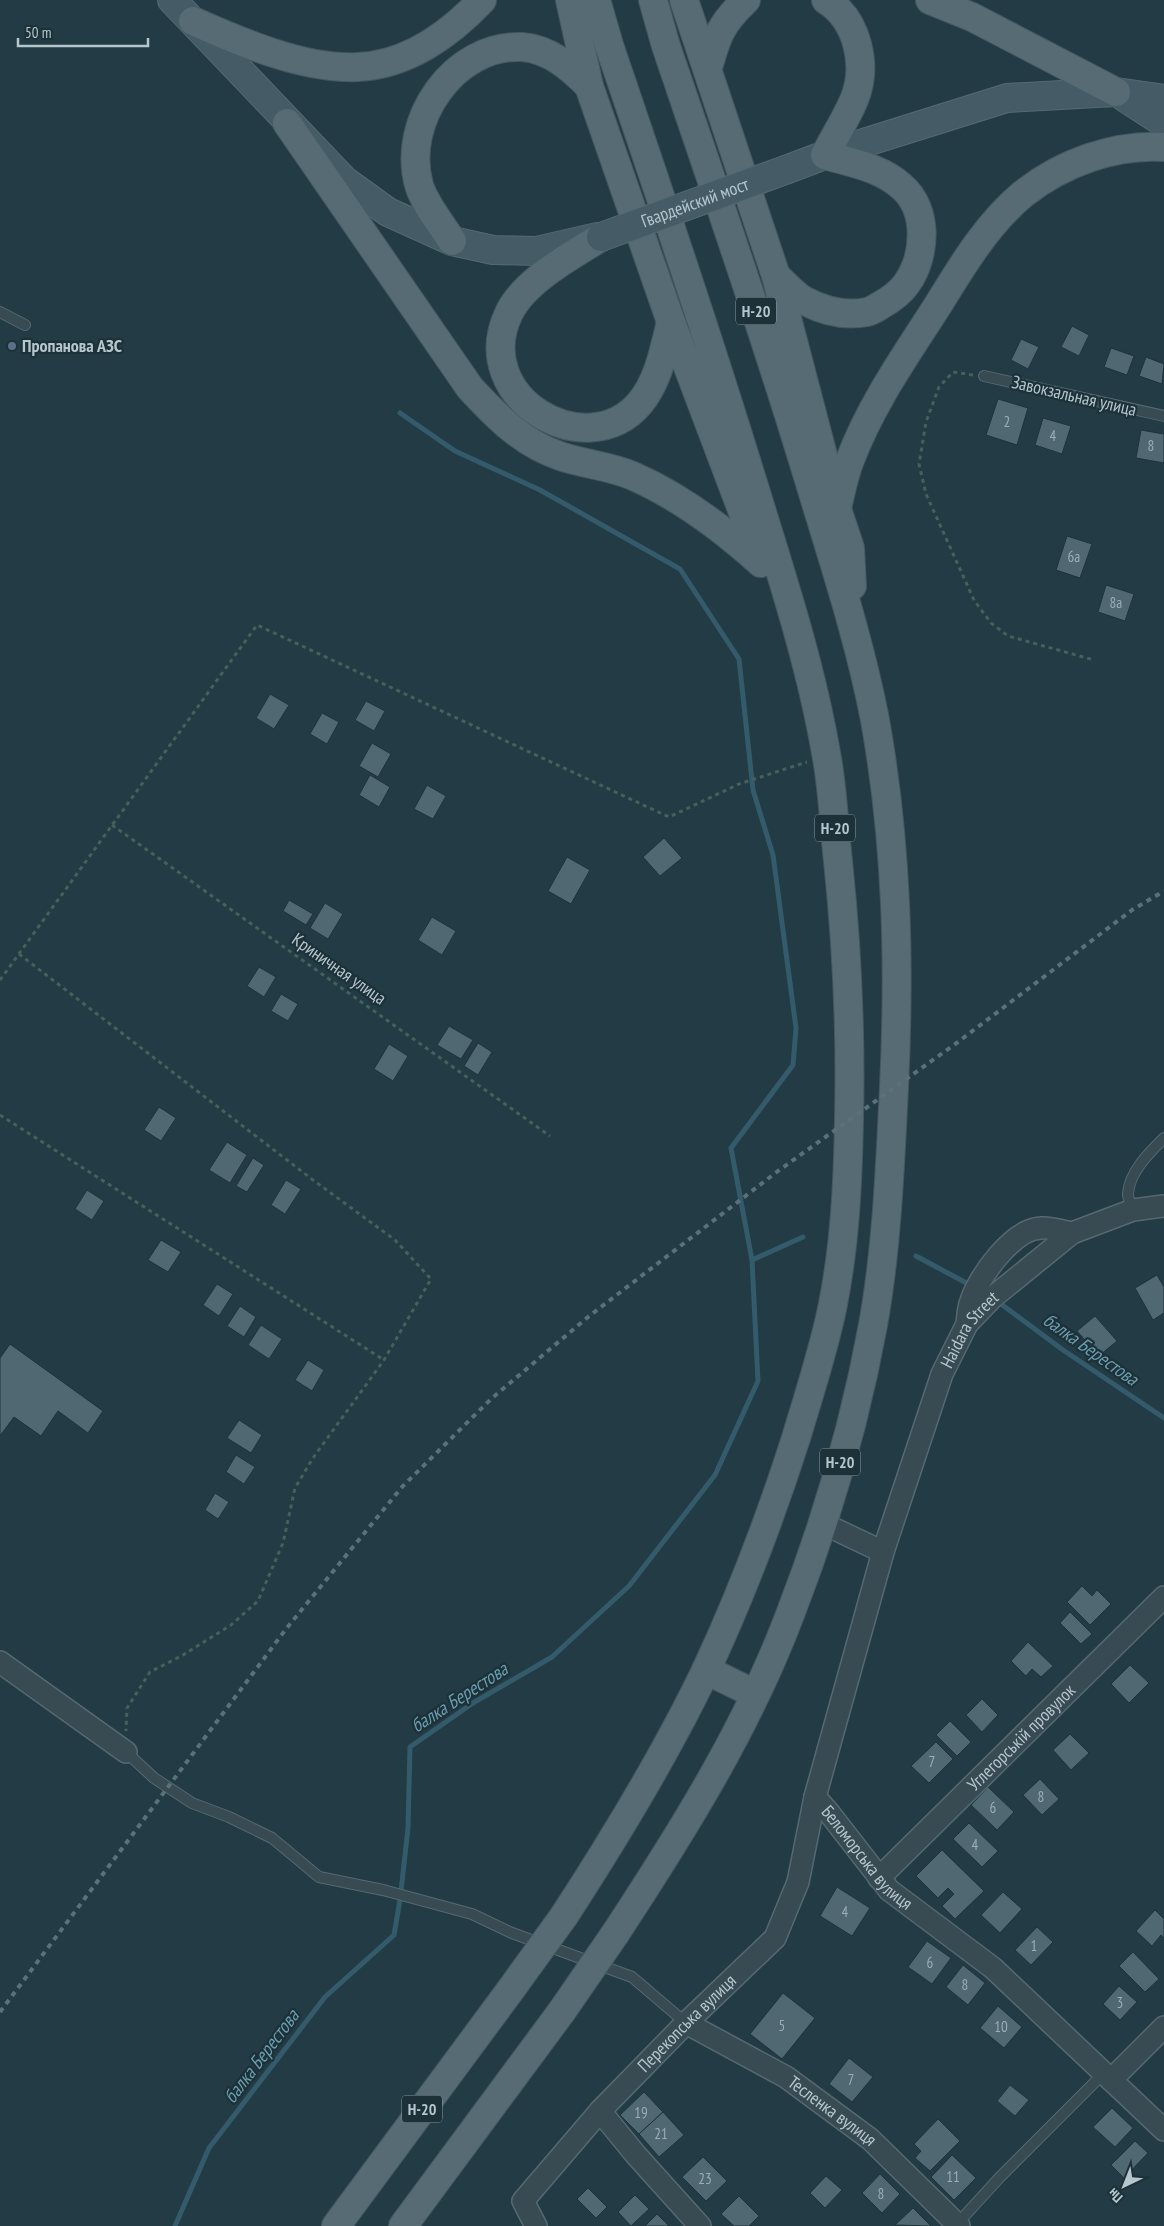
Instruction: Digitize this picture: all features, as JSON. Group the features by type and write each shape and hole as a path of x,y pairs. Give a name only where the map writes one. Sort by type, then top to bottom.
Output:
{"main road":[{"name":"Гвардейский мост","path":"172,0 287,123 345,181 388,212 452,240 493,250 536,251 601,237 824,155 1007,98 1116,92 1164,99"},
{"path":"193,21 250,46 324,65 358,67 385,63 413,53 442,36 466,18 482,0"},
{"path":"570,0 590,86 671,322 761,562"},
{"name":"Н-20","path":"336,2226 564,1916 649,1778 706,1670 752,1561 786,1467 814,1378 832,1309 840,1261 847,1192 850,1070 846,933 827,756 787,591 717,362 609,46 596,0"},
{"name":"Н-20","path":"403,2226 562,2011 615,1934 673,1846 697,1805 755,1694 790,1615 822,1523 853,1418 873,1323 887,1217 898,1021 897,940 892,828 874,718 853,625 776,369 652,0"},
{"path":"684,0 776,276 837,509 850,548 853,625"},
{"path":"708,68 716,37 728,17 746,0"},
{"path":"776,276 803,300 824,309 844,314 869,312 888,301 906,284 916,266 922,246 917,207 903,186 883,172 824,155 854,99 861,65 855,37 845,16 826,0"},
{"path":"930,0 967,9 1116,92 1164,123"},
{"path":"452,240 419,186 416,159 419,134 426,112 434,95 447,80 480,56 502,48 524,47 546,53 568,65 590,86"},
{"path":"287,123 470,388 495,415 517,434 536,446 560,456 630,475 664,491 731,537 761,562 787,591"},
{"path":"837,509 849,462 867,421 963,264 994,224 1023,194 1062,169 1112,150 1148,146 1164,147"},
{"path":"601,237 530,285 509,313 501,341 501,365 511,388 529,406 549,420 597,428 622,418 640,403 657,373 671,322"},
{"path":"706,1670 755,1694"}],"street":[{"name":"Haidara Street","path":"883,1552 942,1374 967,1324 992,1298 1072,1233 1133,1210 1164,1206"},
{"path":"967,1324 970,1301 983,1277 996,1258 1010,1245 1026,1232 1039,1227 1072,1233"},
{"path":"822,1523 883,1552"},
{"name":"Беломорська вулиця","path":"883,1552 815,1797 888,1890 993,1968 1164,2130"},
{"name":"Углегорськiй провулок","path":"879,1878 1164,1597"},
{"path":"0,1662 126,1752"},
{"name":"Перекопська вулиця","path":"536,2226 523,2202 600,2111 686,2023 775,1938 798,1882 815,1797"},
{"name":"Тесленка вулиця","path":"686,2023 786,2077 870,2139 958,2225"},
{"path":"1107,2076 1164,2027"},
{"path":"600,2111 636,2155 700,2226"}],"lane":[{"path":"0,312 25,325"},
{"name":"Завокзальная улица","path":"984,376 1164,416"},
{"path":"1133,1210 1128,1195 1133,1178 1146,1155 1164,1138"},
{"path":"126,1752 154,1778 192,1803 229,1817 272,1838 319,1877 390,1892 472,1914 512,1933 632,1977 686,2023"},
{"path":"958,2225 1000,2177 1107,2076"}],"path":[{"path":"984,376 953,372 939,387 926,422 919,464 926,494 974,600 990,622 1008,636 1094,660"},
{"path":"0,980 257,625 670,816 738,784 827,756"},
{"name":"Криничная улица","path":"112,825 550,1136"},
{"path":"19,954 312,1180 395,1240 431,1279 384,1360 313,1458 295,1488 283,1543 258,1601 231,1625 183,1655 150,1672 127,1708 126,1752"},
{"path":"0,1115 384,1360"}],"building":[{"path":"1072,326 1089,335 1079,356 1061,347"},
{"path":"1021,339 1039,347 1028,369 1011,360"},
{"path":"1111,348 1134,356 1127,375 1104,367"},
{"path":"1146,357 1164,364 1162,384 1139,376"},
{"path":"998,399 1028,408 1017,445 986,435"},
{"path":"1043,418 1071,426 1062,454 1035,445"},
{"path":"1141,430 1164,434 1164,463 1136,458"},
{"path":"1067,536 1092,544 1080,578 1056,570"},
{"path":"1106,585 1134,594 1125,621 1098,612"},
{"path":"270,694 289,705 274,729 256,718"},
{"path":"366,701 385,711 374,731 355,720"},
{"path":"322,713 339,722 327,744 310,734"},
{"path":"372,743 391,754 378,777 359,766"},
{"path":"370,775 390,787 379,807 359,795"},
{"path":"427,785 446,796 433,819 414,809"},
{"path":"664,838 682,858 660,876 643,857"},
{"path":"567,857 590,870 571,904 548,891"},
{"path":"289,900 313,914 306,925 283,911"},
{"path":"325,903 343,914 328,939 310,928"},
{"path":"432,917 456,931 442,955 418,940"},
{"path":"259,967 276,977 264,997 247,986"},
{"path":"281,994 298,1004 288,1021 271,1011"},
{"path":"449,1026 473,1040 461,1059 437,1045"},
{"path":"478,1043 492,1052 478,1075 464,1066"},
{"path":"389,1044 408,1056 393,1081 374,1069"},
{"path":"159,1107 176,1118 161,1141 144,1130"},
{"path":"227,1142 247,1155 230,1183 209,1170"},
{"path":"253,1158 264,1165 247,1192 236,1186"},
{"path":"286,1180 301,1189 285,1214 271,1205"},
{"path":"87,1190 104,1201 92,1220 75,1209"},
{"path":"161,1240 181,1252 168,1272 148,1260"},
{"path":"1157,1275 1164,1287 1164,1313 1153,1320 1135,1288"},
{"path":"217,1284 233,1294 219,1316 203,1305"},
{"path":"240,1306 256,1317 244,1337 227,1326"},
{"path":"1095,1316 1117,1341 1099,1356 1077,1331"},
{"path":"261,1325 282,1339 269,1359 248,1345"},
{"path":"10,1344 103,1411 88,1433 58,1411 41,1436 14,1417 0,1436 0,1358"},
{"path":"308,1360 324,1370 312,1391 295,1380"},
{"path":"239,1420 262,1435 251,1453 227,1438"},
{"path":"236,1455 255,1467 244,1484 226,1472"},
{"path":"215,1493 229,1502 218,1519 205,1510"},
{"path":"1082,1586 1092,1596 1097,1590 1111,1604 1090,1625 1067,1602"},
{"path":"1070,1612 1092,1634 1081,1644 1060,1623"},
{"path":"1028,1642 1053,1666 1041,1677 1032,1669 1026,1676 1011,1661"},
{"path":"1130,1665 1149,1683 1129,1703 1111,1684"},
{"path":"982,1699 998,1715 982,1732 966,1715"},
{"path":"950,1721 971,1742 957,1756 936,1735"},
{"path":"1070,1734 1089,1753 1071,1770 1053,1750"},
{"path":"936,1742 953,1759 929,1783 911,1766"},
{"path":"1040,1779 1059,1799 1042,1815 1023,1795"},
{"path":"988,1787 1014,1812 997,1830 971,1805"},
{"path":"969,1823 998,1851 982,1867 953,1839"},
{"path":"942,1850 984,1891 955,1919 942,1906 954,1894 948,1888 938,1898 916,1876"},
{"path":"837,1887 870,1908 852,1936 820,1916"},
{"path":"1003,1892 1022,1909 1000,1933 981,1915"},
{"path":"1155,1910 1164,1919 1164,1938 1161,1935 1152,1946 1136,1931"},
{"path":"1037,1927 1053,1942 1031,1965 1015,1950"},
{"path":"927,1941 951,1958 932,1984 908,1967"},
{"path":"1133,1952 1159,1979 1145,1992 1119,1966"},
{"path":"963,1965 985,1983 968,2005 946,1987"},
{"path":"1119,1986 1137,2002 1120,2020 1103,2004"},
{"path":"783,1993 815,2018 782,2059 750,2034"},
{"path":"998,2006 1022,2027 1004,2048 980,2028"},
{"path":"849,2058 873,2077 852,2102 829,2084"},
{"path":"1010,2085 1029,2100 1015,2116 997,2101"},
{"path":"644,2092 663,2112 639,2134 620,2115"},
{"path":"1112,2108 1133,2128 1115,2147 1093,2127"},
{"path":"663,2112 684,2135 659,2157 639,2134"},
{"path":"938,2119 960,2141 930,2171 915,2158 921,2151 914,2144"},
{"path":"1135,2141 1148,2153 1124,2178 1111,2165"},
{"path":"952,2155 976,2178 954,2200 931,2177"},
{"path":"703,2157 727,2181 706,2201 682,2177"},
{"path":"880,2174 900,2194 882,2213 862,2193"},
{"path":"826,2176 842,2190 825,2208 810,2193"},
{"path":"588,2188 607,2207 596,2218 577,2199"},
{"path":"635,2195 649,2209 631,2226 618,2212"},
{"path":"739,2196 759,2216 749,2226 734,2226 721,2214"},
{"path":"913,2208 931,2226 895,2225"},
{"path":"657,2214 669,2226 645,2226"}],"waterway":[{"name":"балка Берестова","path":"175,2226 209,2148 325,1997 394,1935 408,1828 410,1747 473,1703 552,1657 629,1586 715,1475 758,1381 752,1260 731,1148 793,1065 796,1028 773,855 753,790 739,659 680,569 540,490 455,451 400,413"},
{"name":"балка Берестова","path":"752,1260 803,1237"},
{"name":"балка Берестова","path":"916,1256 972,1286"},
{"name":"балка Берестова","path":"1001,1304 1063,1350 1164,1418"}],"railway":[{"path":"0,2012 286,1629 402,1487 491,1399 588,1317 778,1171 958,1042 1132,910 1164,891"}],"place":[{"name":"Пропанова АЗС","path":"12,346"}]}
